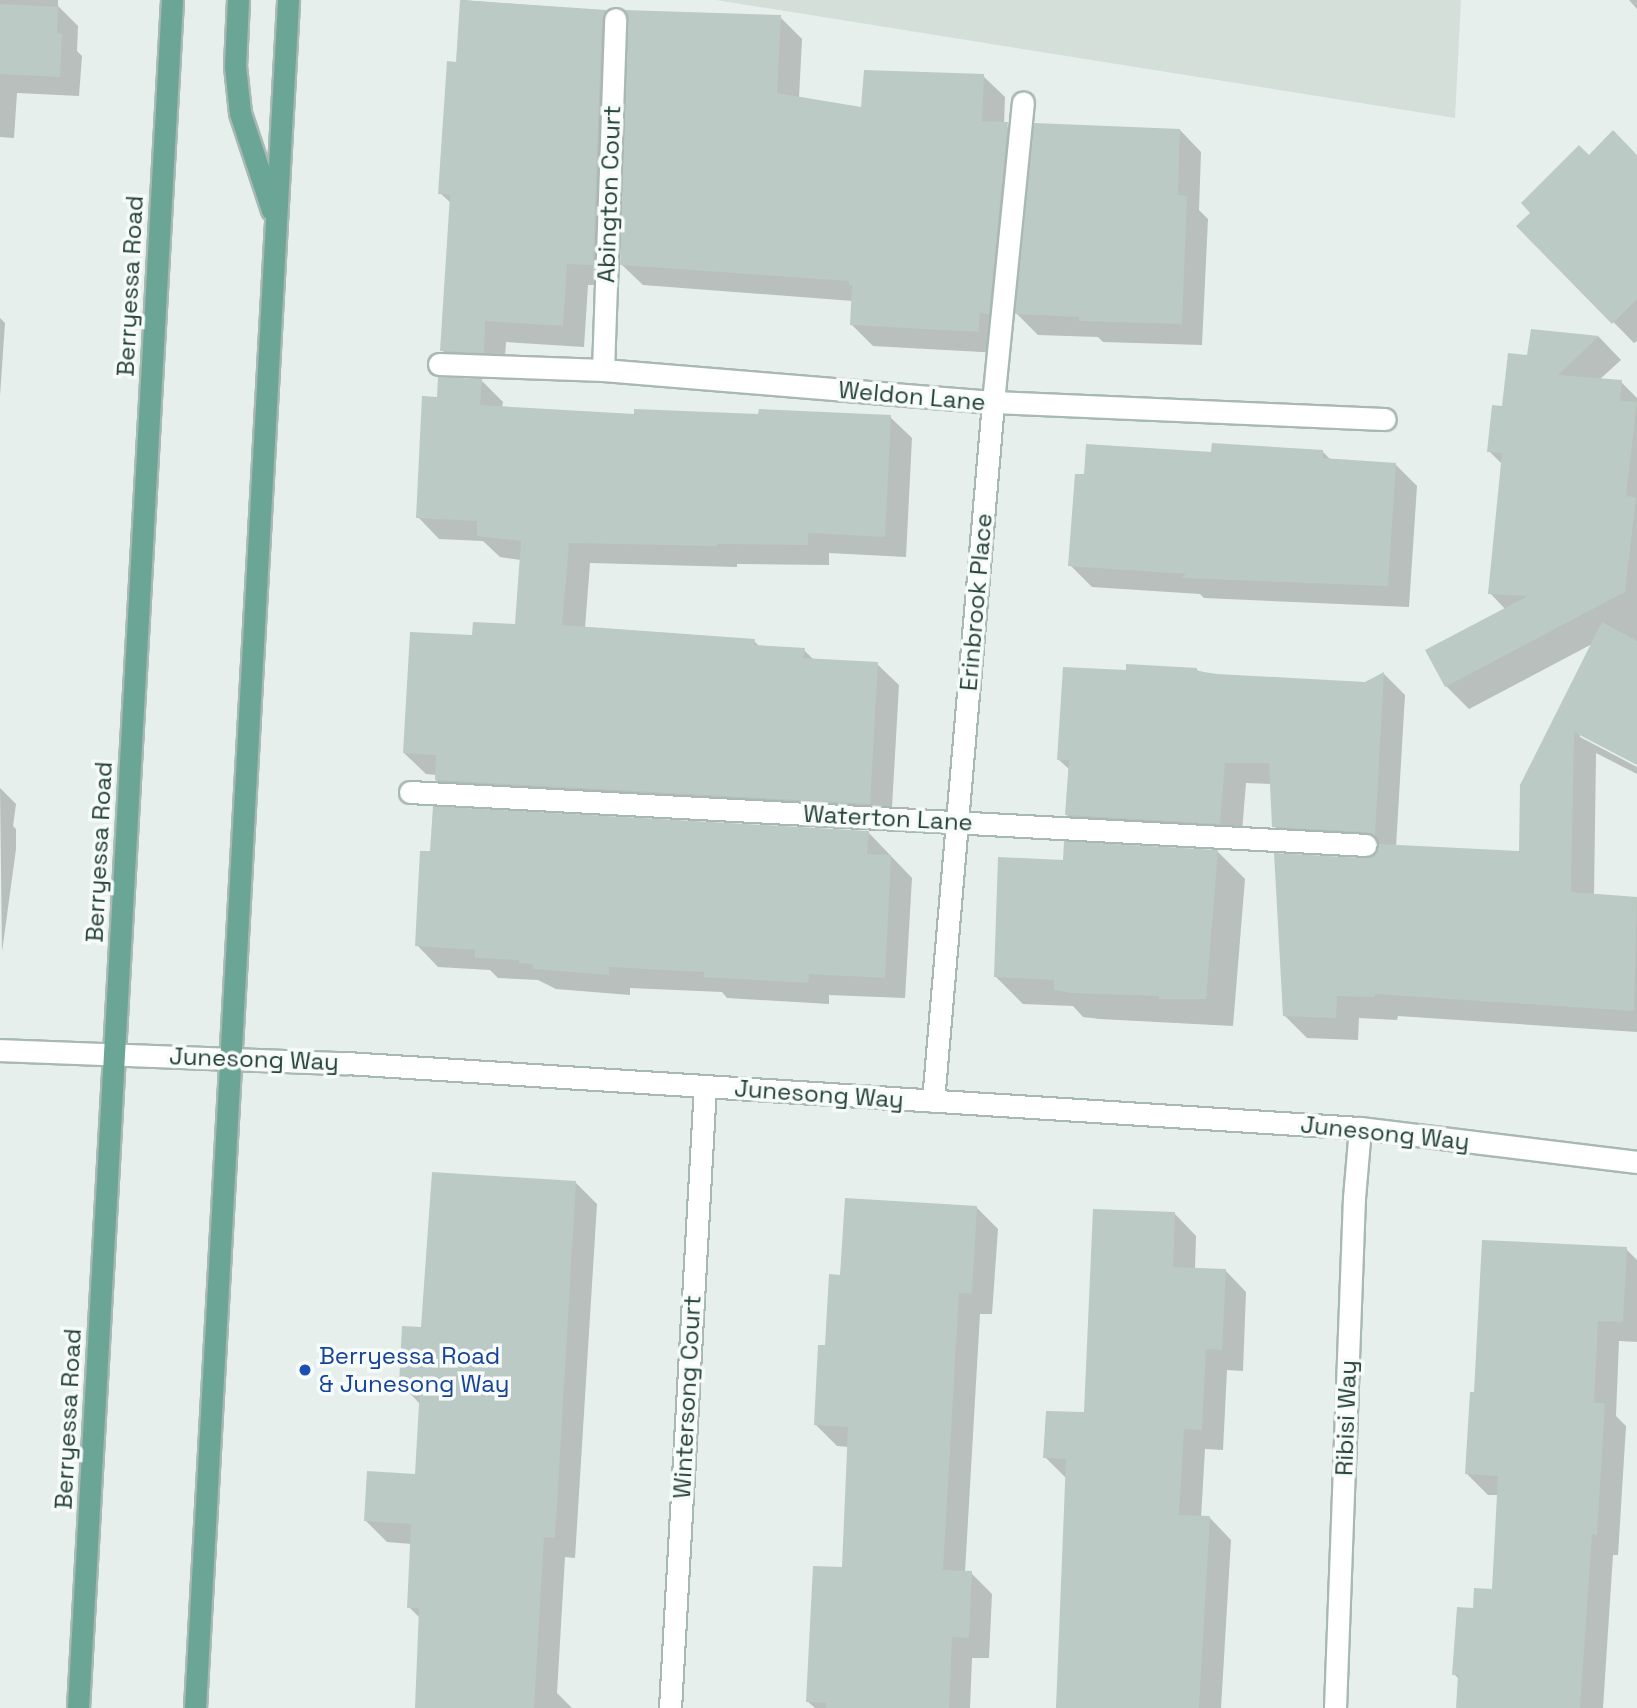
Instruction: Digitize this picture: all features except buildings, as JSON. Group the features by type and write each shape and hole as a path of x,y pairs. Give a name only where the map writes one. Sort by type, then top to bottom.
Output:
{"main road":[{"name":"Berryessa Road","path":"78,1708 172,0"},
{"path":"238,0 235,66 240,113 276,222"},
{"path":"195,1708 228,1058 288,0"}],"street":[{"name":"Abington Court","path":"603,369 615,19"},
{"name":"Erinbrook Place","path":"933,1101 993,402 1023,103"},
{"name":"Weldon Lane","path":"439,364 603,369 993,402 1385,419"},
{"name":"Waterton Lane","path":"410,792 1366,845"},
{"name":"Junesong Way","path":"0,1050 228,1058 1360,1128 1637,1162"},
{"name":"Wintersong Court","path":"670,1708 705,1086"},
{"name":"Ribisi Way","path":"1335,1708 1354,1198 1360,1128"}],"shaded area":[{"path":"716,0 1461,0 1455,118"}],"place":[{"name":"Berryessa Road & Junesong Way","path":"305,1370"}]}
